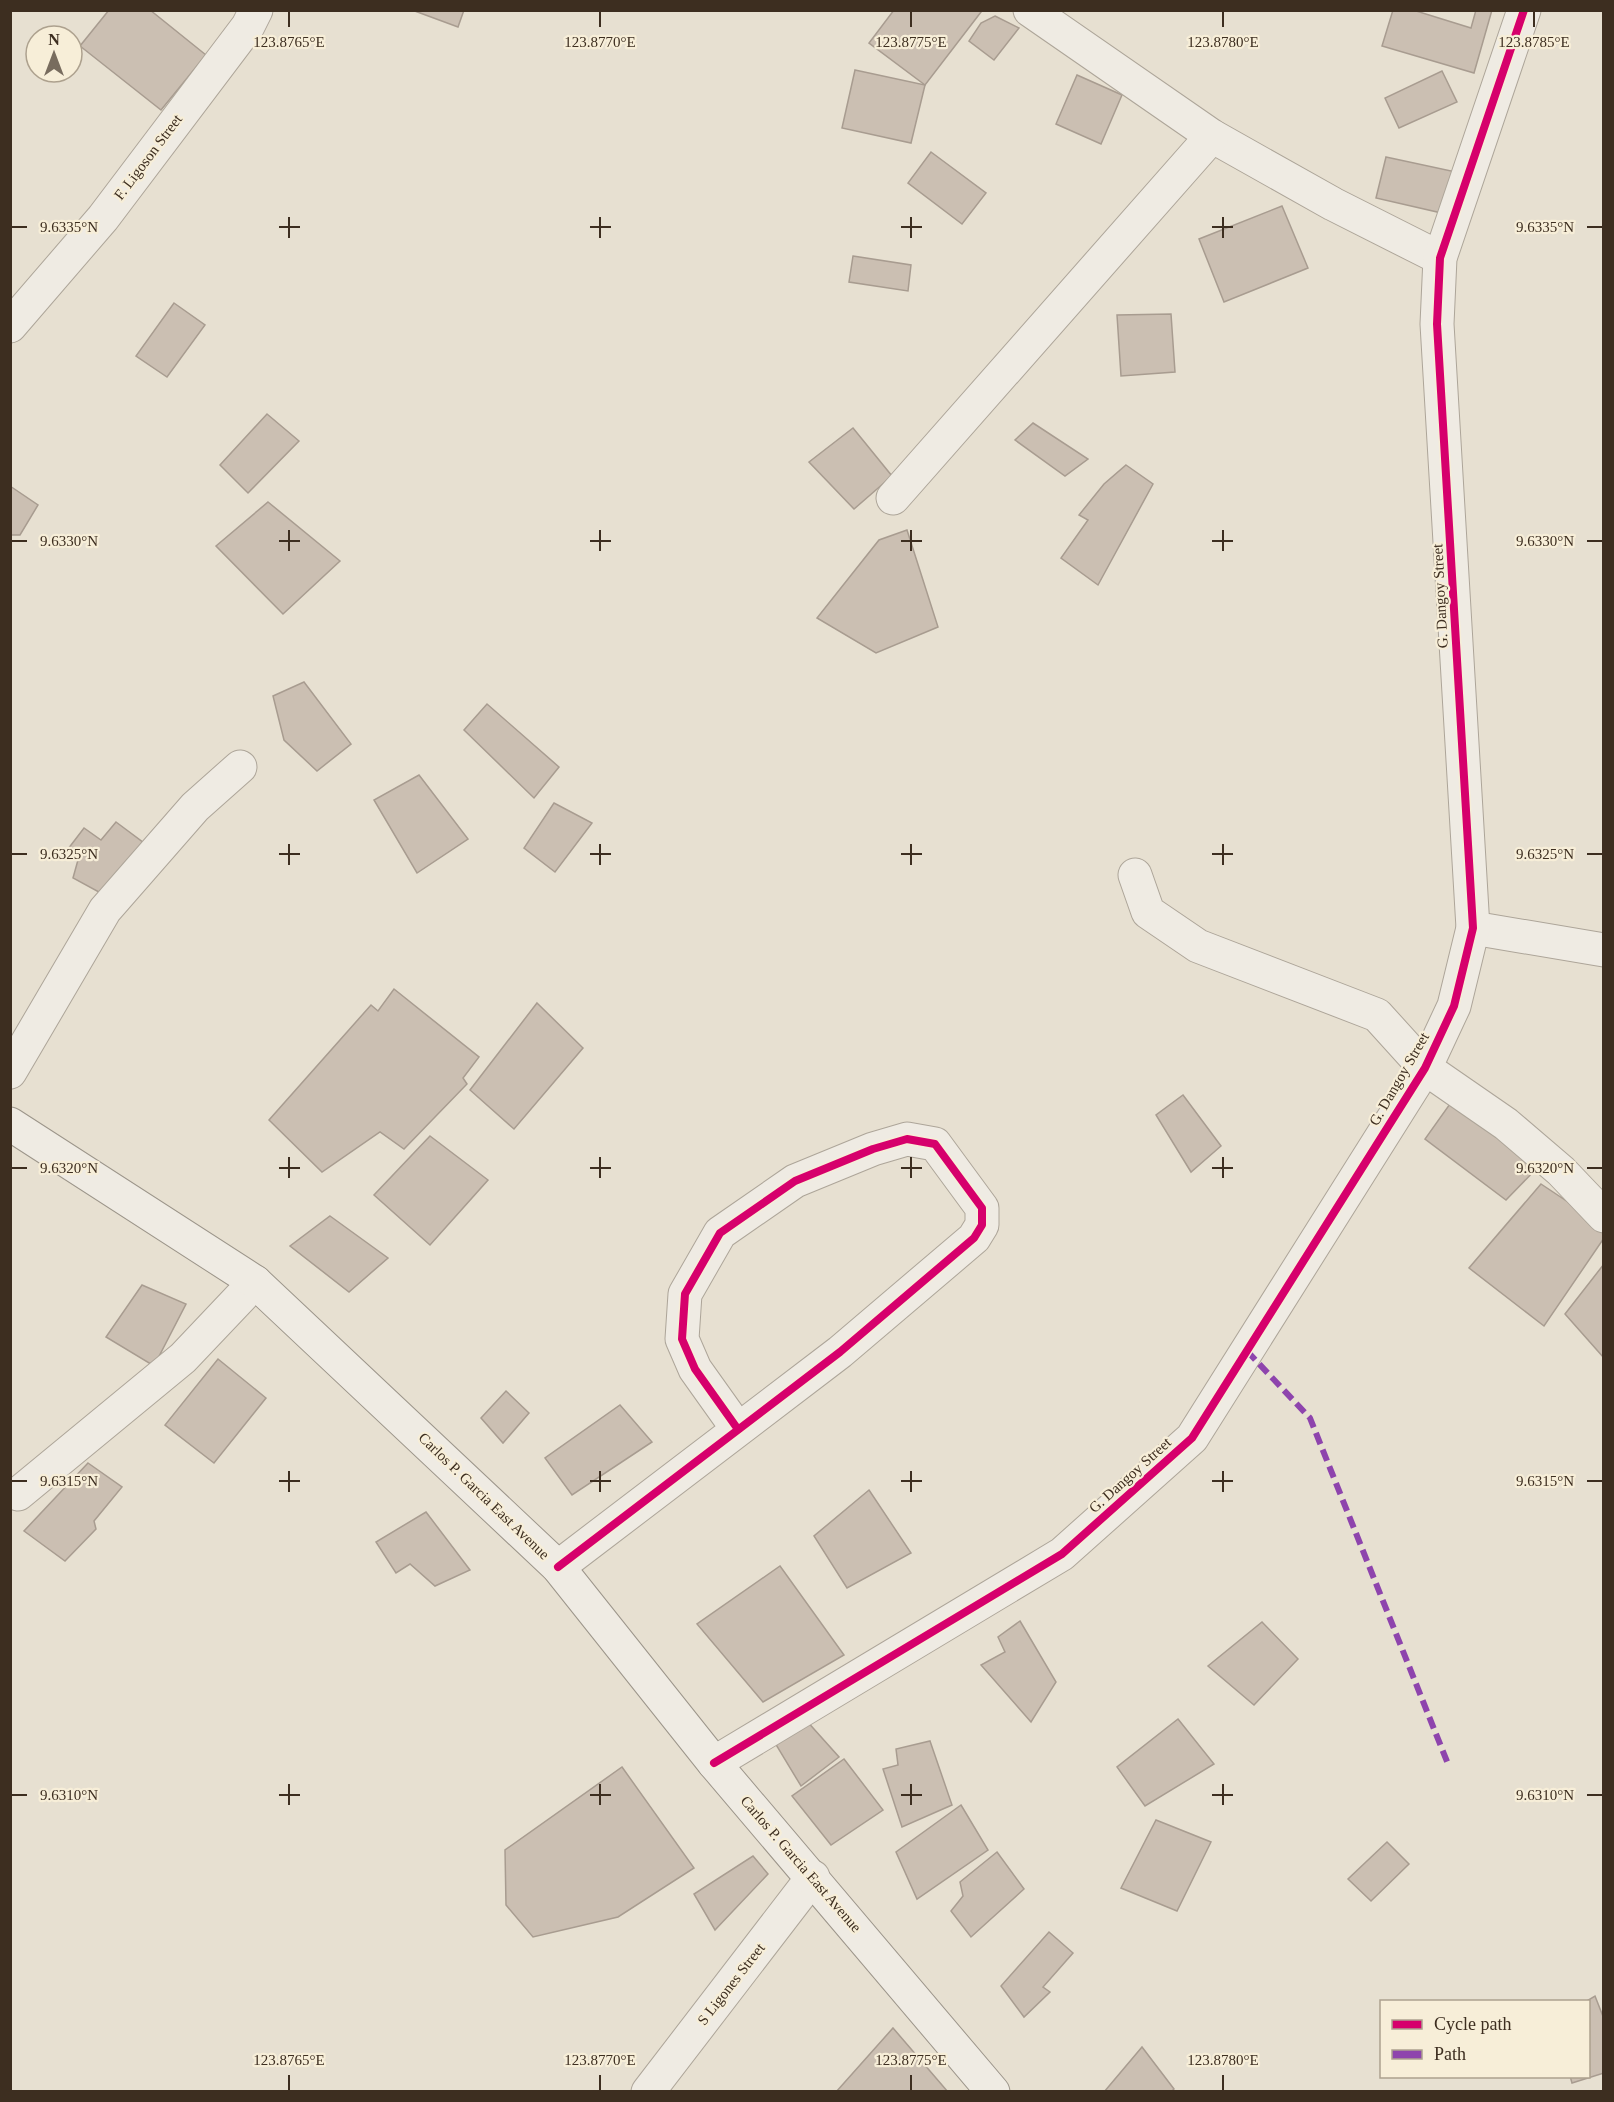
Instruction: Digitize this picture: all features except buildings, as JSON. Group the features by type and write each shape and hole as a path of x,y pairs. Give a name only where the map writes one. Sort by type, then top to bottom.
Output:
{"street":[{"name":"F. Ligoson Street","path":"10,326 103,218 248,26 256,10"},
{"path":"1030,10 1212,136 1333,204 1440,258"},
{"name":"G. Dangoy Street","path":"714,1762 1062,1554 1192,1438 1425,1068 1454,1006 1473,928 1437,324 1440,258 1524,10"},
{"path":"893,498 1212,136"},
{"path":"10,1072 105,910 195,807 240,768"},
{"path":"1136,875 1148,912 1198,946 1377,1015 1425,1068 1506,1124 1561,1171 1604,1216"},
{"path":"1473,928 1604,950"},
{"name":"Carlos P. Garcia East Avenue","path":"10,1124 255,1282 558,1567 714,1762 993,2091"},
{"path":"558,1567 737,1428 840,1353 974,1238 982,1225 982,1208 935,1144 907,1139 873,1149 795,1181 720,1233 685,1294 682,1339 695,1369 737,1428"},
{"path":"18,1494 183,1358 255,1282"},
{"name":"S Ligones Street","path":"648,2091 813,1877"}],"marked path":[{"path":"1247,1351 1310,1418 1448,1764"}],"cycle path":[{"path":"714,1763 1062,1554 1192,1438 1425,1068 1454,1006 1473,928 1437,324 1440,258 1524,10"},
{"path":"558,1567 840,1352 974,1238 982,1225 982,1208 935,1144 907,1139 873,1149 795,1181 720,1233 685,1294 682,1339 695,1369 737,1428"}]}
